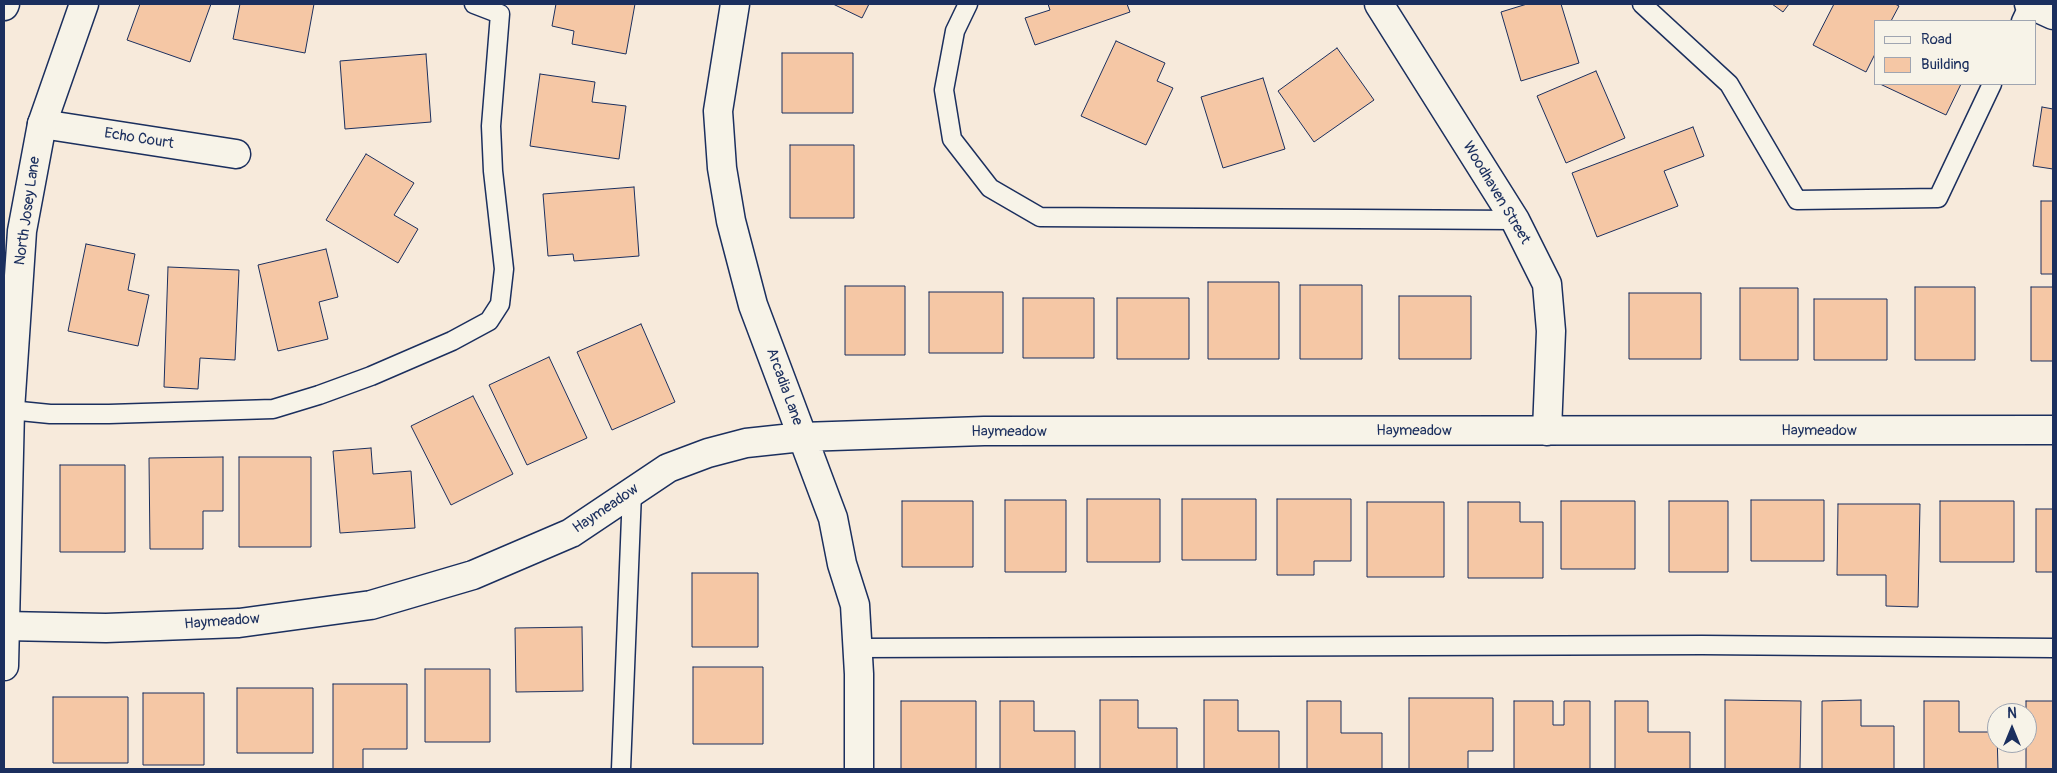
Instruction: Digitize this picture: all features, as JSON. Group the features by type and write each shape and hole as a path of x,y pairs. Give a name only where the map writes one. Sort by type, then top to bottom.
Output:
{"street":[{"name":"North Josey Lane","path":"4,666 10,410 22,231 42,124 84,4"},
{"name":"Arcadia Lane","path":"735,4 718,111 722,168 731,221 753,305 833,518 842,564 855,604 859,769"},
{"name":"Woodhaven Street","path":"1379,4 1515,220 1547,284 1551,332 1547,432"},
{"path":"2029,4 2053,15"},
{"name":"Echo Court","path":"42,124 236,154"},
{"name":"Haymeadow","path":"4,626 106,628 239,623 371,604 474,574 571,533 668,468 708,453 746,443 802,437 984,432 2053,430"}],"lane":[{"path":"10,410 50,414 109,414 273,409 371,376 452,342 490,322 500,304 504,269 493,170 491,126 502,9 474,4"},
{"path":"968,4 955,31 944,90 952,139 990,188 1040,217 1515,220"},
{"path":"1642,4 1729,84 1797,200 1938,198 1992,85"},
{"path":"2022,20 2029,4"},
{"path":"621,769 632,492"},
{"path":"857,648 1692,645 2053,648"}],"building":[{"path":"140,4 211,4 190,62 127,40"},
{"path":"240,4 314,4 305,53 233,39"},
{"path":"556,4 635,4 626,54 572,44 574,31 552,26"},
{"path":"833,4 869,4 862,18"},
{"path":"1048,4 1127,4 1130,12 1035,45 1025,18 1050,10"},
{"path":"1527,4 1561,4 1579,63 1521,81 1501,12"},
{"path":"1772,4 1789,4 1783,12"},
{"path":"1834,4 1895,4 1899,6 1892,20 1874,20 1874,56 1866,72 1813,45"},
{"path":"1116,41 1165,63 1157,81 1173,88 1146,145 1081,116"},
{"path":"1337,48 1374,100 1314,142 1278,91"},
{"path":"782,53 853,53 853,113 782,113"},
{"path":"426,54 431,122 345,129 340,61"},
{"path":"1596,71 1625,138 1566,163 1537,96"},
{"path":"540,74 595,82 592,102 626,106 619,159 530,146"},
{"path":"1263,78 1285,149 1223,168 1201,97"},
{"path":"1882,85 1961,85 1946,115"},
{"path":"2042,107 2053,109 2053,169 2033,166"},
{"path":"1693,127 1704,156 1664,171 1678,206 1597,237 1572,173"},
{"path":"790,145 854,145 854,218 790,218"},
{"path":"366,154 414,183 394,215 418,229 398,263 326,220"},
{"path":"634,187 639,256 574,261 573,254 548,256 543,194"},
{"path":"2041,201 2053,201 2053,274 2041,274"},
{"path":"86,244 135,254 128,290 149,295 138,346 68,331"},
{"path":"326,249 338,297 319,302 328,339 278,351 258,265"},
{"path":"168,267 239,270 235,360 200,358 198,389 164,387"},
{"path":"1208,282 1279,282 1279,359 1208,359"},
{"path":"1300,285 1362,285 1362,359 1300,359"},
{"path":"845,286 905,286 905,355 845,355"},
{"path":"1915,287 1975,287 1975,360 1915,360"},
{"path":"2031,287 2053,287 2053,361 2031,361"},
{"path":"1740,288 1798,288 1798,360 1740,360"},
{"path":"929,292 1003,292 1003,353 929,353"},
{"path":"1629,293 1701,293 1701,359 1629,359"},
{"path":"1399,296 1471,296 1471,359 1399,359"},
{"path":"1023,298 1094,298 1094,358 1023,358"},
{"path":"1117,298 1189,298 1189,359 1117,359"},
{"path":"1814,299 1887,299 1887,360 1814,360"},
{"path":"641,324 675,402 612,430 577,352"},
{"path":"549,357 587,438 527,465 489,385"},
{"path":"473,396 513,474 451,505 411,426"},
{"path":"371,448 373,474 411,471 415,528 340,533 333,451"},
{"path":"223,457 223,511 203,511 203,549 150,549 149,458"},
{"path":"239,457 311,457 311,547 239,547"},
{"path":"60,465 125,465 125,552 60,552"},
{"path":"1087,499 1160,499 1160,562 1087,562"},
{"path":"1182,499 1256,499 1256,560 1182,560"},
{"path":"1277,499 1351,499 1351,561 1314,561 1314,575 1277,575"},
{"path":"1005,500 1066,500 1066,572 1005,572"},
{"path":"1751,500 1824,500 1824,561 1751,561"},
{"path":"902,501 973,501 973,567 902,567"},
{"path":"1561,501 1635,501 1635,569 1561,569"},
{"path":"1669,501 1728,501 1728,572 1669,572"},
{"path":"1940,501 2014,501 2014,562 1940,562"},
{"path":"1367,502 1444,502 1444,577 1367,577"},
{"path":"1468,502 1520,502 1520,522 1543,522 1543,578 1468,578"},
{"path":"1838,504 1920,504 1918,607 1886,606 1886,575 1837,575"},
{"path":"2036,509 2053,509 2053,572 2036,572"},
{"path":"692,573 758,573 758,647 692,647"},
{"path":"582,627 583,691 516,692 515,628"},
{"path":"693,667 763,667 763,744 693,744"},
{"path":"425,669 490,669 490,742 425,742"},
{"path":"333,684 407,684 407,749 363,749 363,769 333,769"},
{"path":"237,688 313,688 313,753 237,753"},
{"path":"143,693 204,693 204,765 143,765"},
{"path":"53,697 128,697 128,763 53,763"},
{"path":"1409,698 1493,698 1493,751 1468,751 1468,769 1409,769"},
{"path":"1100,700 1138,700 1138,728 1177,728 1177,769 1100,769"},
{"path":"1204,700 1238,700 1238,731 1279,731 1279,769 1204,769"},
{"path":"1725,700 1801,701 1800,769 1725,769"},
{"path":"1861,700 1861,726 1894,726 1894,769 1822,769 1822,701"},
{"path":"901,701 976,701 976,769 901,769"},
{"path":"1000,701 1034,701 1034,731 1075,731 1075,769 1000,769"},
{"path":"1307,701 1341,701 1341,733 1382,733 1382,769 1307,769"},
{"path":"1514,701 1553,701 1553,725 1564,725 1564,701 1590,701 1590,769 1514,769"},
{"path":"1615,701 1648,701 1648,732 1690,732 1690,769 1615,769"},
{"path":"1924,701 1959,701 1959,732 1987,732 1987,753 1998,753 1998,769 1924,769"},
{"path":"2026,701 2053,701 2053,769 2026,769 2026,753 2037,753 2037,703 2026,703"}]}
